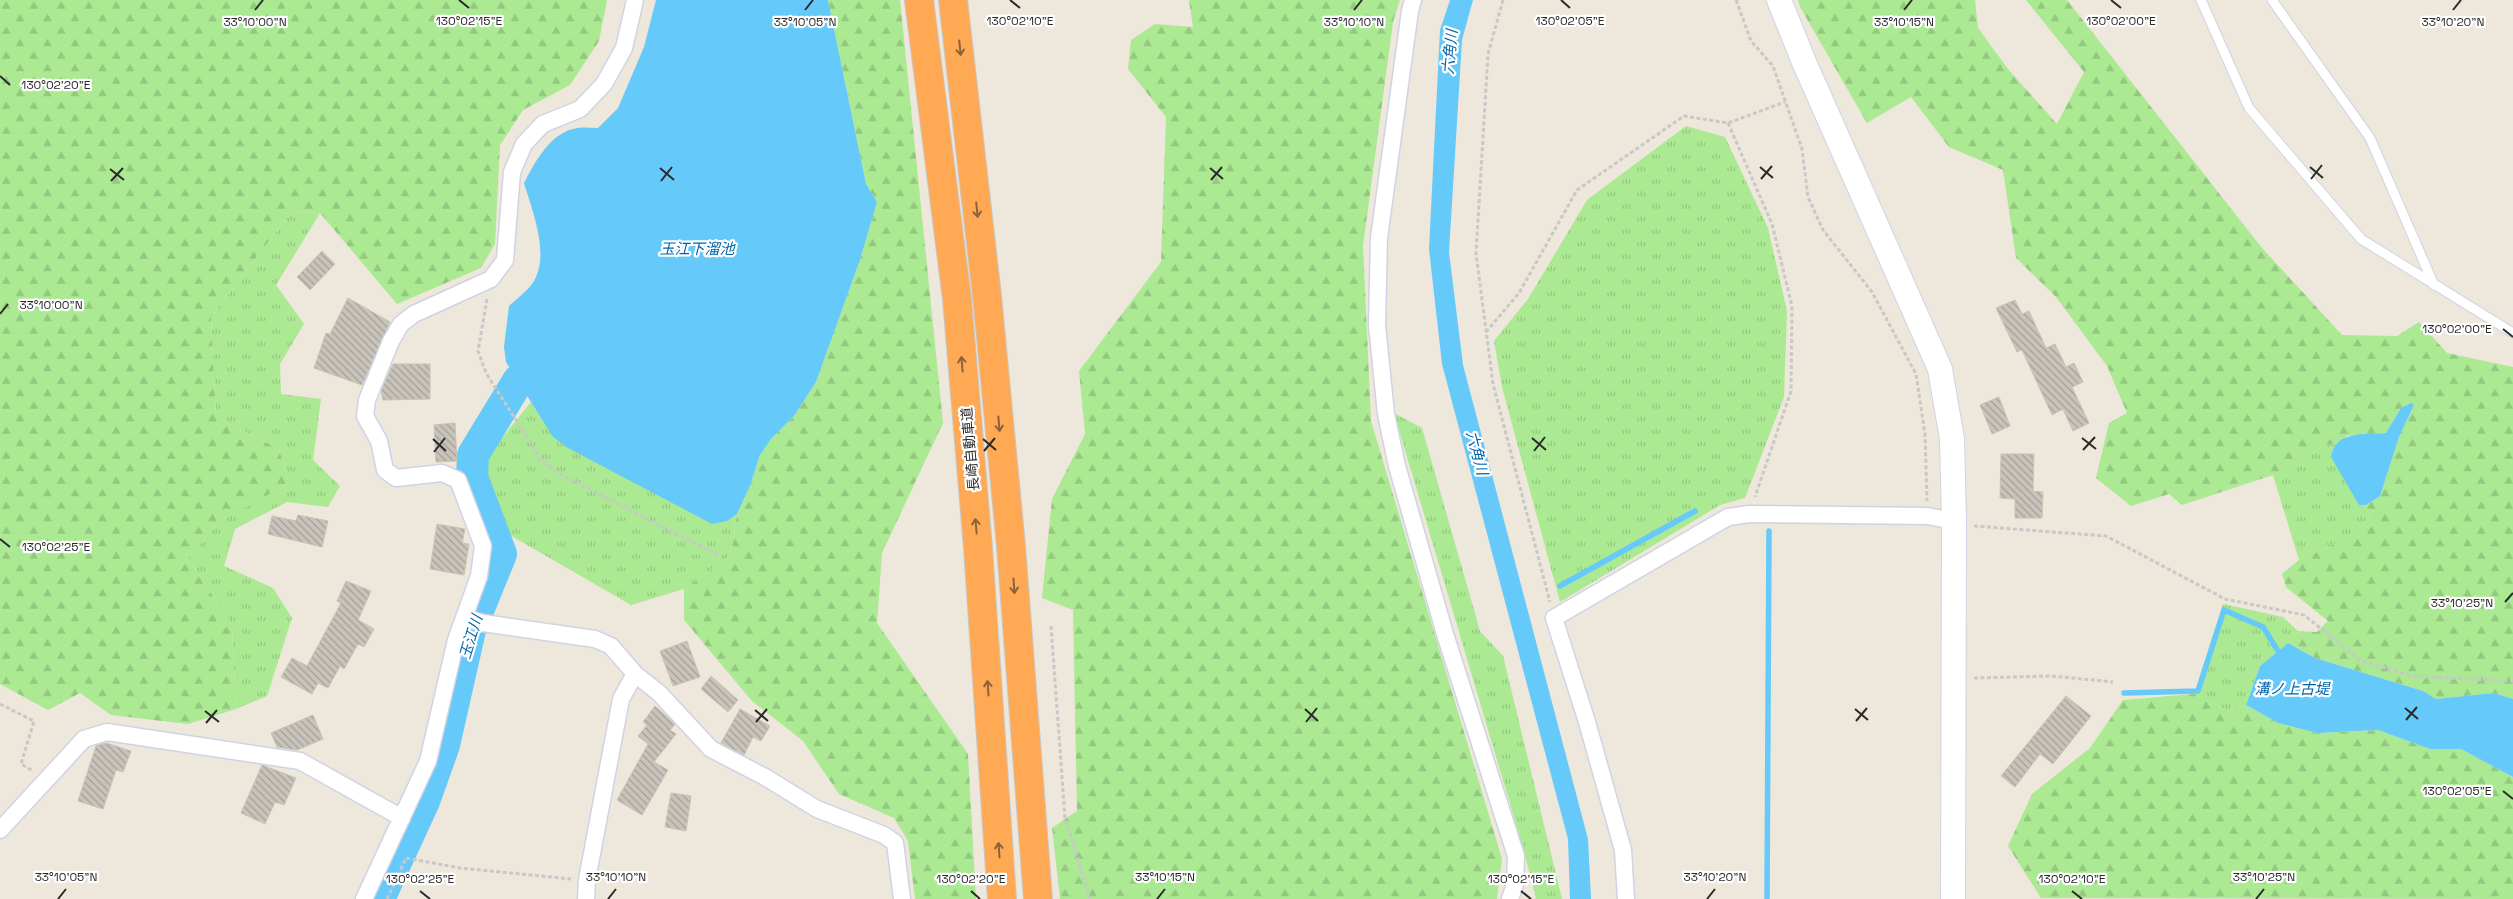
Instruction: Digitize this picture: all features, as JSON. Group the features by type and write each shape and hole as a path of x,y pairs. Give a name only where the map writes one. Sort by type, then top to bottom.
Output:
{"highway":[{"name":"長崎自動車道","path":"919,0 957,299 978,548 1002,899"},
{"path":"953,0 986,287 1010,536 1038,899"}],"street":[{"path":"364,899 428,761 456,640 480,576 483,546 458,480 442,474 396,478 385,470 379,441 365,416 367,400 391,341 401,324 414,314 491,279 506,260 512,172 524,144 543,124 580,109 604,84 624,48 636,0"},
{"path":"1413,0 1379,238 1377,325 1386,414 1397,466 1443,625 1516,856 1515,884 1510,899"},
{"path":"1779,0 1804,62 1940,369 1952,439 1954,521 1953,899"},
{"path":"1626,899 1623,850 1587,722 1554,618 1728,517 1749,514 1927,516 1954,521"},
{"path":"464,618 483,623 595,639 611,646 635,674 659,694 710,749 765,777 817,808 884,835 895,843 902,899"},
{"path":"586,899 586,880 621,699 635,674"},
{"path":"0,830 84,739 107,732 300,761 402,818"}],"lane":[{"path":"2201,0 2249,108 2361,240 2513,333"},
{"path":"2272,0 2370,138 2434,286"}],"path":[{"path":"1503,0 1488,54 1476,243 1493,384 1554,618"},
{"path":"1736,0 1751,41 1773,66 1802,149 1808,197 1823,230 1872,292 1916,374 1925,434 1927,516"},
{"path":"1486,332 1519,293 1577,190 1684,116 1728,122 1785,102"},
{"path":"1728,122 1772,224 1792,306 1791,391 1749,514"},
{"path":"491,279 478,351 486,373 542,460 560,474 718,555"},
{"path":"1954,521 1971,525 2106,536 2224,600 2304,615 2360,660 2412,676 2513,681"},
{"path":"1051,626 1065,818 1090,899"},
{"path":"1954,678 2051,676 2113,682"},
{"path":"0,704 34,721 21,764 47,779"},
{"path":"387,899 406,858 460,868 586,880"}],"green space":[{"path":"0,0 607,0 599,41 570,85 523,110 500,145 495,244 481,268 397,304 320,213 291,212 211,317 216,417 279,449 289,484 221,519 188,558 232,625 236,709 188,724 111,715 80,693 48,710 0,684"},
{"path":"828,0 900,0 943,423 882,553 877,623 968,754 976,899 915,899 908,841 894,818 839,794 803,741 752,701 684,620 684,589 731,555 737,514 750,486 760,455 771,439 794,416 816,382 860,260 877,202 866,184"},
{"path":"1189,0 1400,0 1393,22 1363,246 1371,421 1502,859 1497,899 1060,899 1052,828 1077,811 1073,610 1042,598 1052,499 1085,434 1079,371 1161,262 1166,117 1128,69 1131,40 1155,24 1193,27"},
{"path":"1798,0 1975,0 1978,28 2008,69 2057,124 2084,72 2026,0 2067,0 2262,248 2342,335 2397,336 2419,322 2447,353 2513,367 2513,699 2494,693 2436,699 2423,691 2315,658 2288,643 2298,631 2317,632 2328,621 2286,587 2282,574 2299,560 2339,542 2370,519 2366,505 2380,496 2399,437 2414,405 2401,408 2386,433 2347,436 2337,444 2325,445 2273,475 2182,505 2169,494 2131,506 2096,478 2109,423 2127,413 2107,366 2056,297 2016,258 2003,170 1949,147 1911,97 1867,123 1800,7"},
{"path":"1686,126 1725,137 1768,228 1787,311 1784,397 1745,498 1720,505 1560,602 1502,387 1494,341 1528,299 1587,200"},
{"path":"291,212 320,213 276,285 304,324 280,364 281,394 321,399 313,460 340,486 328,507 287,502 235,529 224,566 273,588 292,618 267,696 236,709 232,625 188,558 221,519 289,484 279,449 216,417 211,317"},
{"path":"531,402 553,436 727,521 737,514 731,555 684,589 631,605 503,531 483,476 489,454"},
{"path":"1394,413 1422,428 1480,631 1503,656 1562,899 1536,899 1524,851"},
{"path":"2337,444 2332,450 2359,505 2366,505 2370,519 2339,542 2299,560 2273,475 2325,445"},
{"path":"2223,604 2283,617 2298,631 2288,643 2260,666 2246,705 2229,711 2194,694"},
{"path":"2194,694 2229,711 2246,705 2278,723 2317,733 2378,730 2430,749 2461,749 2513,777 2513,899 2041,898 2008,846 2032,794 2090,748 2123,700"}],"water":[{"name":"玉江下溜池","path":"656,0 828,0 866,184 877,202 860,260 816,382 794,416 771,439 760,455 750,486 737,514 727,521 712,524 568,448 553,437 506,362 504,347 509,306 534,281 540,258 538,232 524,183 539,157 552,141 568,130 598,128 618,108 644,47"},
{"name":"六角川","path":"1450,0 1473,0 1462,40 1449,252 1463,365 1588,839 1591,899 1570,899 1568,839 1442,364 1429,249 1440,30"},
{"path":"2411,403 2414,405 2399,437 2380,496 2366,505 2359,505 2331,457 2334,448 2338,442 2345,438 2360,434 2386,433 2401,408"},
{"name":"溝ノ上古堤","path":"2288,643 2315,658 2423,691 2436,699 2494,693 2513,699 2513,777 2461,749 2430,749 2378,730 2317,733 2278,723 2246,705 2260,666"}],"building":[{"path":"322,251 335,264 310,290 297,277"},
{"path":"348,298 390,322 362,385 314,368 326,333 330,334"},
{"path":"2015,300 2022,314 2029,311 2046,348 2055,344 2066,367 2074,363 2083,382 2072,387 2089,423 2073,431 2063,409 2052,415 2022,350 2017,352 1996,308"},
{"path":"393,364 430,364 430,399 383,400 381,391"},
{"path":"1999,397 2010,426 1992,434 1980,405"},
{"path":"455,423 457,461 436,462 434,425"},
{"path":"2001,454 2034,454 2033,491 2043,492 2042,518 2015,518 2015,499 2000,498"},
{"path":"298,515 328,521 322,547 268,534 272,516 296,521"},
{"path":"437,524 465,529 462,543 469,544 464,575 430,569"},
{"path":"346,581 371,591 358,620 374,629 364,647 358,644 344,669 340,666 328,688 318,683 312,694 281,677 292,658 307,666 341,603 337,601"},
{"path":"687,641 700,677 673,686 660,651"},
{"path":"711,676 738,700 728,712 701,689"},
{"path":"2066,696 2091,716 2053,764 2040,754 2015,787 2001,776"},
{"path":"655,706 675,724 670,730 676,734 654,762 668,770 642,815 617,800 648,744 638,736 647,725 643,722"},
{"path":"740,709 770,726 761,741 753,737 744,755 721,743"},
{"path":"313,715 323,739 297,750 277,747 271,733"},
{"path":"106,743 131,751 123,772 116,770 103,809 78,801 96,746"},
{"path":"262,765 296,778 284,805 275,802 265,824 241,813"},
{"path":"671,793 691,796 686,831 665,827"}],"waterway":[{"name":"玉江川","path":"379,899 424,801 444,745 470,630 501,554 472,477 473,455 518,381"},
{"path":"1560,586 1695,511"},
{"path":"1767,899 1769,531"},
{"path":"2124,693 2198,691 2224,610 2263,627 2278,651"}]}
